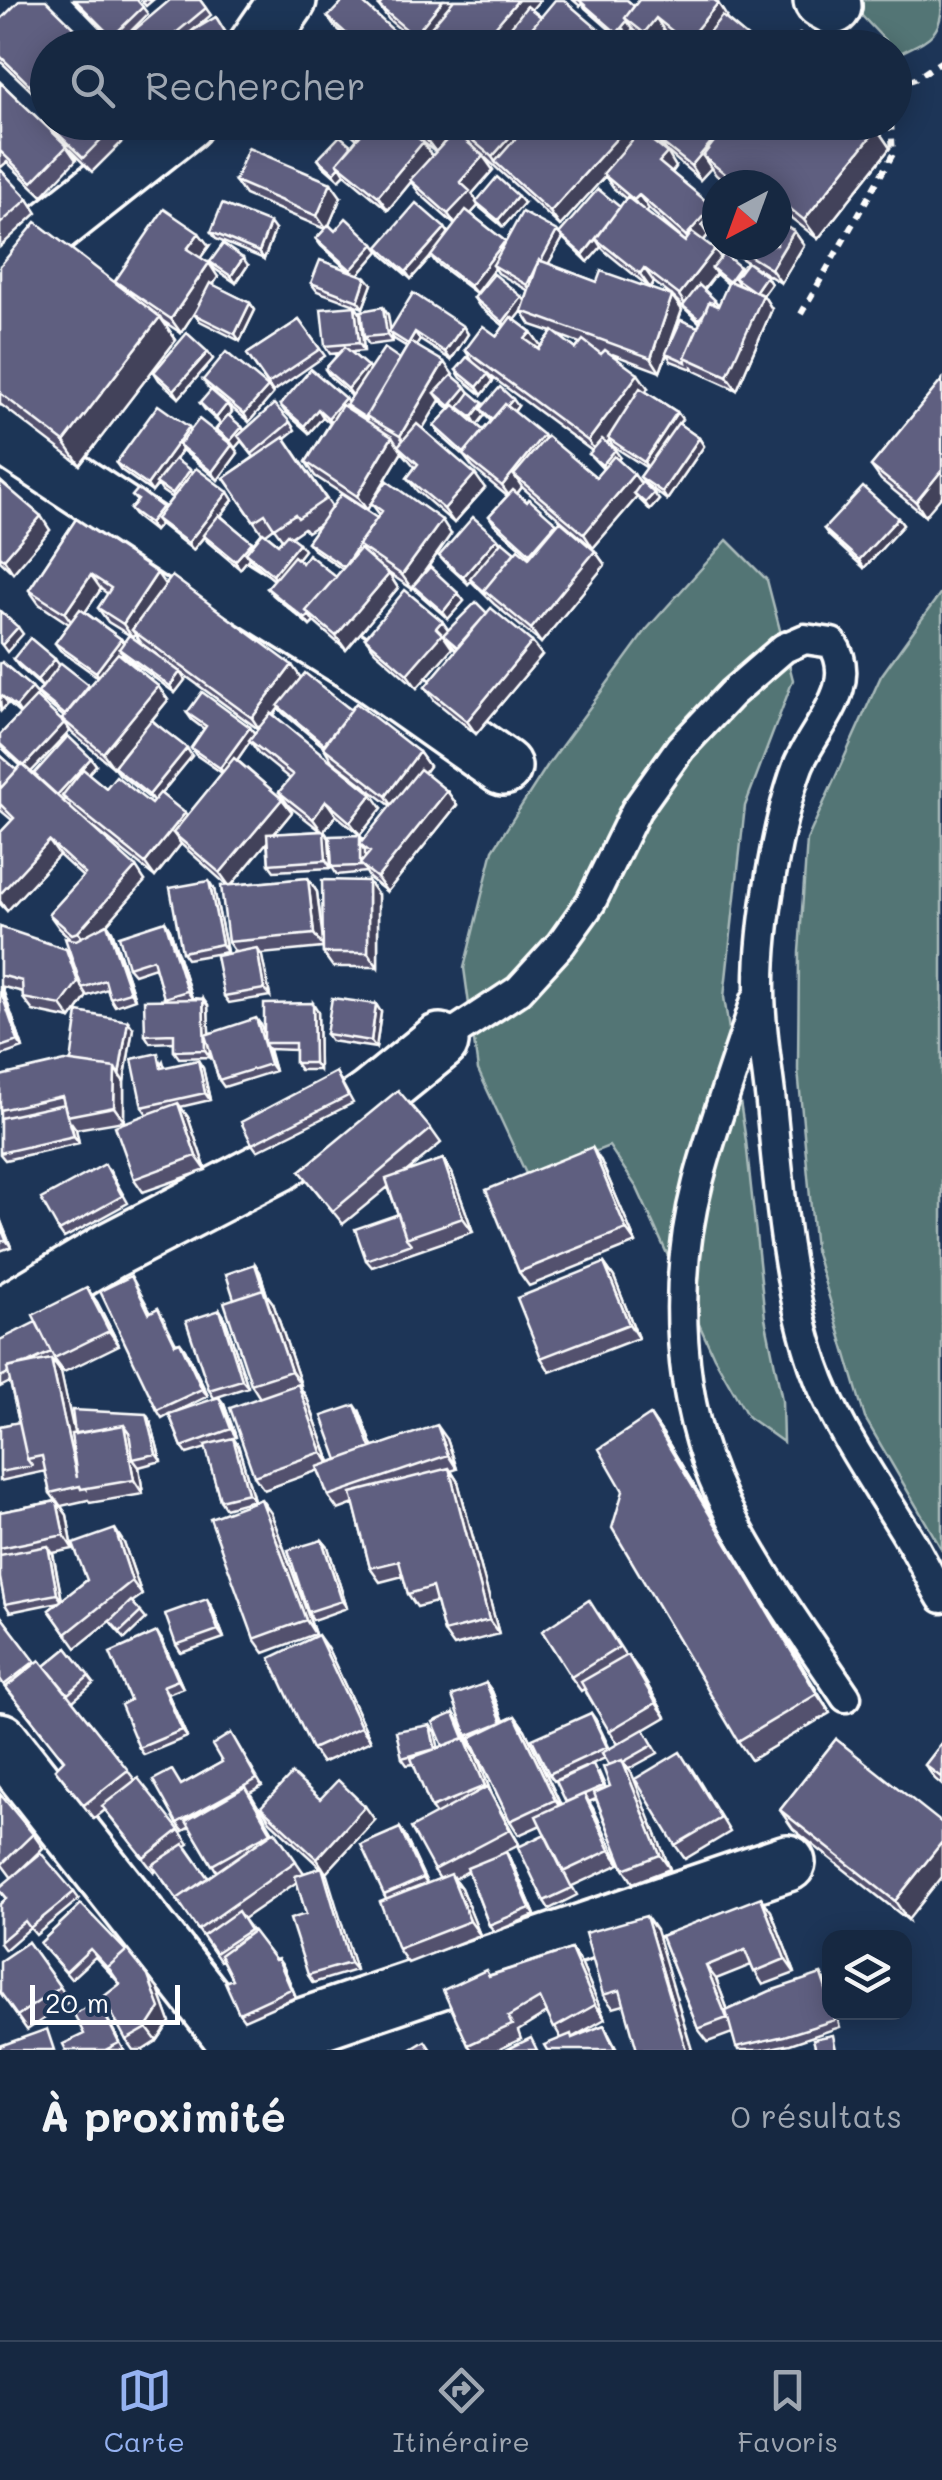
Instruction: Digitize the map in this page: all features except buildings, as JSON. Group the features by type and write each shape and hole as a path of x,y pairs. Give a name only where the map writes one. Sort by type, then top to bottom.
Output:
{"street":[{"path":"267,30 288,0"},
{"path":"0,274 162,140"},
{"path":"0,434 230,586 358,665 503,768"},
{"path":"0,1316 111,1250 291,1156 440,1042"},
{"path":"0,1741 239,2049 787,1863"}],"lane":[{"path":"440,1042 519,990 560,944 591,902 636,810 680,748 756,668 805,639 832,642 843,664 840,685 800,762 789,793 769,891 760,990 778,1176 800,1315 814,1366 841,1430 942,1598"},
{"path":"760,990 698,1182 690,1224 682,1316 686,1379 699,1442 721,1496 748,1547 846,1698"}],"path":[{"path":"912,78 942,61"},
{"path":"801,314 893,154 892,140"}],"green space":[{"path":"847,0 942,0 936,29 912,47 912,30 875,30"},
{"path":"727,540 767,580 793,680 745,806 724,997 746,1141 765,1318 782,1400 783,1442 748,1417 714,1357 637,1188 609,1146 528,1178 478,1070 464,968 493,850 547,766 647,629"},
{"path":"942,591 942,1550 865,1418 815,1250 798,1070 799,952 807,840 881,676"}]}
